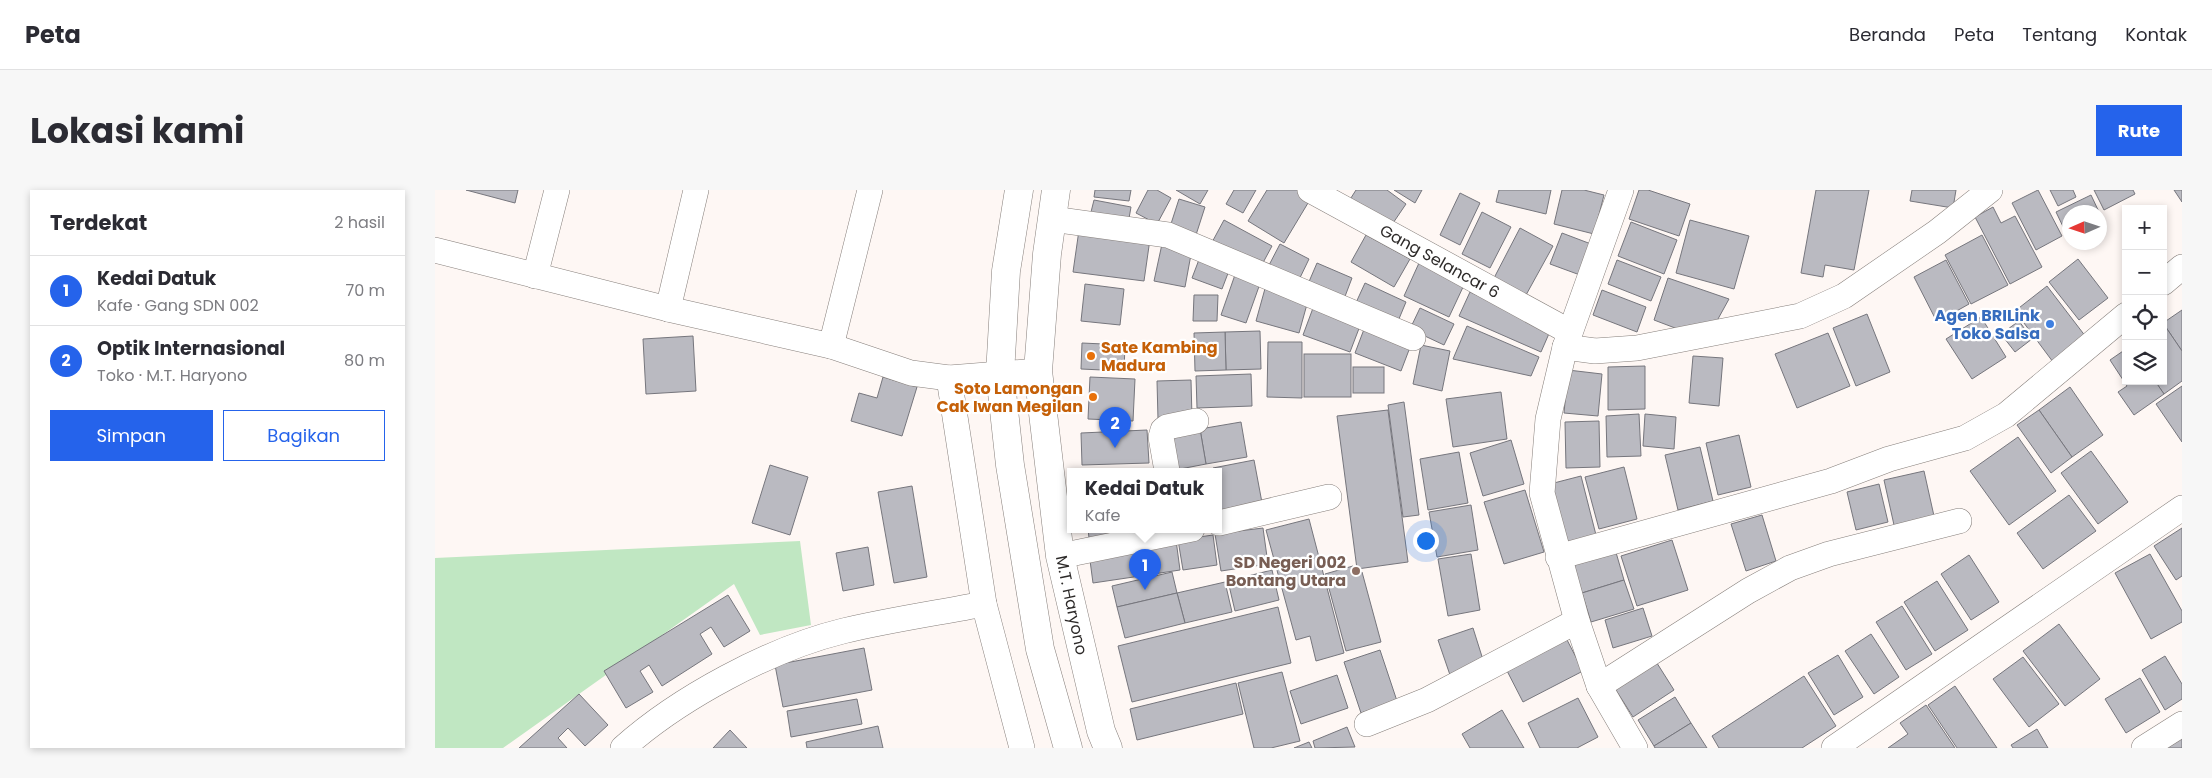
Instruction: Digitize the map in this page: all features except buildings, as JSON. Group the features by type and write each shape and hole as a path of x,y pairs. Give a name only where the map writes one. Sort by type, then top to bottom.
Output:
{"main road":[{"path":"1019,190 1006,271 1000,374 1010,465 1040,648 1069,748"},
{"name":"M.T. Haryono","path":"1056,190 1047,254 1037,371 1060,556 1098,721 1108,748"}],"street":[{"path":"535,276 557,190"},
{"path":"668,309 697,190"},
{"path":"831,346 870,190"},
{"name":"Gang Selancar 6","path":"1310,190 1568,340"},
{"path":"1621,190 1568,340 1548,419 1543,456 1542,493 1558,557 1599,686 1635,748"},
{"path":"1568,340 1595,351 1637,348 1800,316 1844,296 1937,232 1990,190"},
{"path":"1052,219 1168,235 1413,338"},
{"path":"435,250 668,309 831,346 911,373 949,378 1037,371"},
{"path":"2167,280 2182,267"},
{"path":"1558,557 1831,481 1889,460 1965,438 2006,414 2122,318"},
{"path":"949,378 985,604 1023,748"},
{"path":"1166,468 1161,437 1163,430 1167,427 1197,421"},
{"path":"1222,521 1329,497"},
{"path":"1834,748 2182,508"},
{"path":"1599,686 1748,591 1790,568 1829,554 1959,521"},
{"path":"1060,556 1168,533"},
{"path":"631,746 670,712 736,672 767,658 842,632 985,604"},
{"path":"1367,724 1427,700 1577,621"},
{"path":"2144,748 2182,724"}],"green space":[{"path":"800,541 811,625 760,635 734,584 503,748 435,748 435,558"}],"place":[{"name":"Agen BRILink Toko Salsa","path":"2050,324"},
{"name":"Sate Kambing Madura","path":"1091,356"},
{"name":"Soto Lamongan Cak Iwan Megilan","path":"1093,397"},
{"name":"Optik Internasional","path":"1115,448"},
{"name":"SD Negeri 002 Bontang Utara","path":"1356,571"},
{"name":"Kedai Datuk","path":"1145,590"}]}
